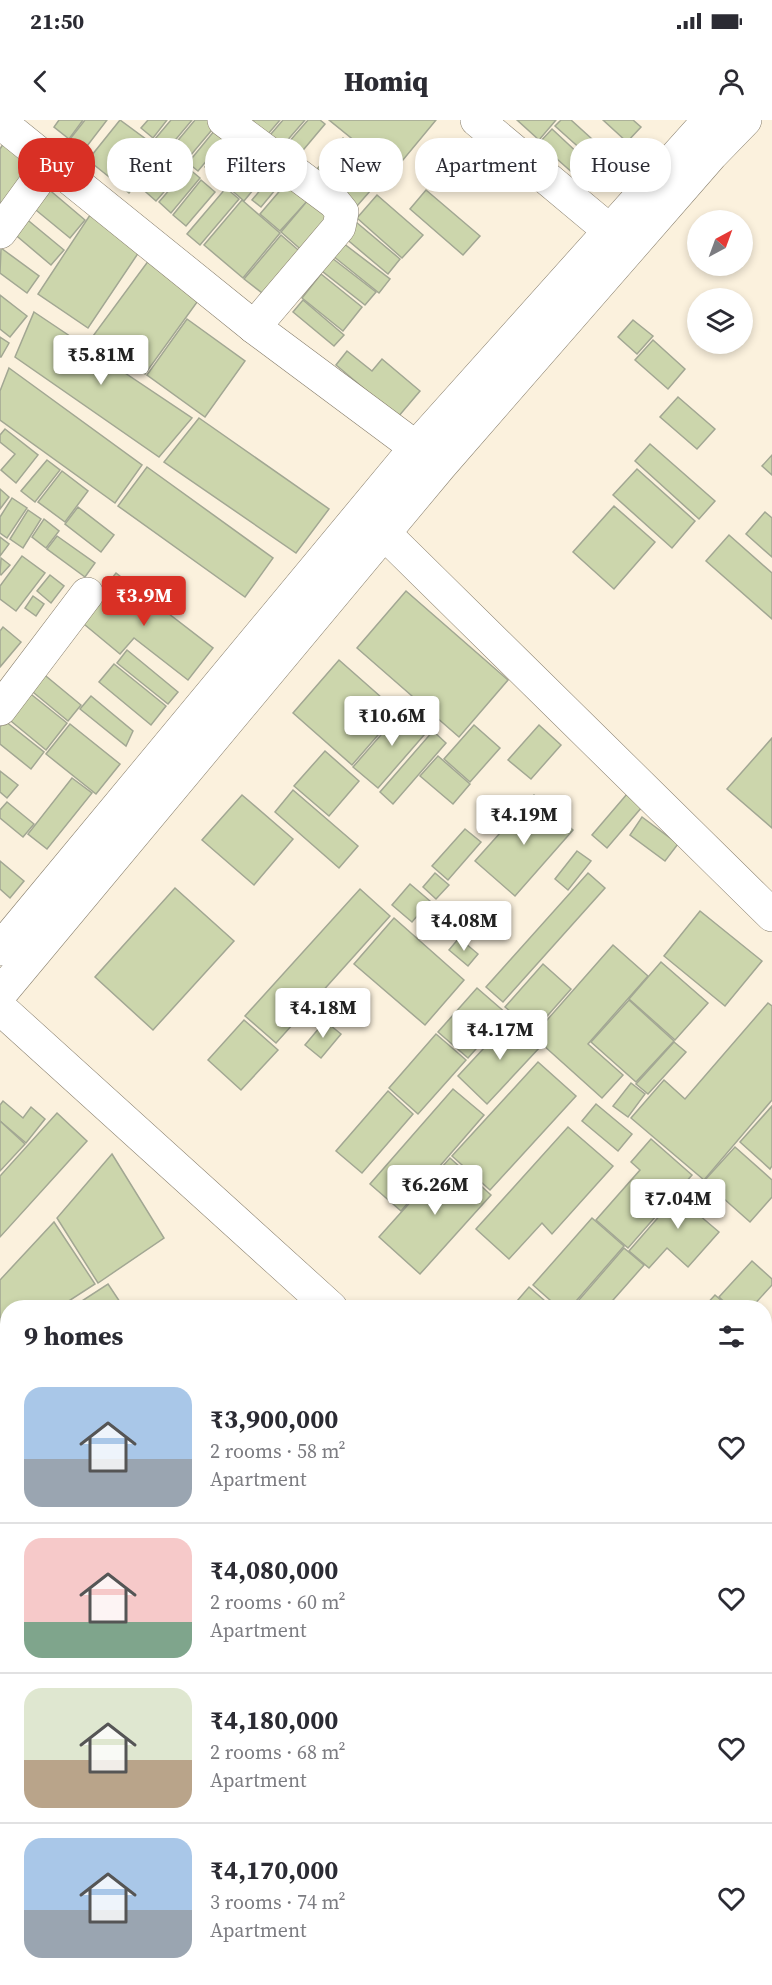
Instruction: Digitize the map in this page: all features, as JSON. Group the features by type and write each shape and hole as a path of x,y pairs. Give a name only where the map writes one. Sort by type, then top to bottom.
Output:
{"street":[{"path":"224,120 334,202 342,212 339,227 254,327"},
{"path":"477,120 610,231"},
{"path":"0,994 384,533 429,456 610,231 709,120"},
{"path":"0,948 429,456 745,120"},
{"path":"0,122 20,138"},
{"path":"0,232 29,192"},
{"path":"88,192 254,327 429,456"},
{"path":"384,533 772,915"},
{"path":"0,709 87,594"},
{"path":"0,1008 322,1300"}],"building":[{"path":"59,120 83,120 70,138 54,127"},
{"path":"85,120 107,120 93,138 71,138"},
{"path":"120,120 144,138 107,138 107,175 95,166 95,151"},
{"path":"148,120 167,120 153,138 141,128"},
{"path":"171,120 192,120 177,138 156,138"},
{"path":"195,120 210,120 216,125 193,152 193,138 180,138"},
{"path":"254,120 280,120 265,138 259,138 247,128"},
{"path":"283,120 305,120 289,138 268,138"},
{"path":"308,120 320,120 325,124 307,145 307,138 292,138"},
{"path":"329,120 436,120 421,138 415,138 415,145 403,160 403,138 351,138"},
{"path":"517,120 556,120 541,138 537,138"},
{"path":"561,120 571,120 591,138 570,139 555,126"},
{"path":"603,120 633,120 641,127 631,138 623,138"},
{"path":"219,125 229,134 226,138 208,138"},
{"path":"552,129 570,146 570,171 558,160 558,138 544,138"},
{"path":"235,133 241,138 231,138"},
{"path":"5,141 18,151 18,191 0,208 0,149"},
{"path":"205,142 205,163 198,171 193,167 193,157"},
{"path":"319,167 319,179 313,174"},
{"path":"193,172 200,178 193,186"},
{"path":"201,180 205,183 205,192 215,192 186,226 173,215"},
{"path":"42,192 52,192 85,220 70,238 31,206"},
{"path":"146,192 164,192 156,201"},
{"path":"168,192 188,192 171,213 159,202"},
{"path":"223,192 231,192 239,199 200,245 187,234"},
{"path":"234,192 251,192 244,201"},
{"path":"259,192 273,192 261,207 252,200"},
{"path":"279,192 303,192 310,198 280,231 260,214"},
{"path":"348,192 369,192 357,206 345,195"},
{"path":"424,192 428,192 480,236 463,255 410,209"},
{"path":"314,193 340,215 306,254 281,232"},
{"path":"377,195 423,235 402,258 357,218"},
{"path":"242,200 280,233 243,278 204,245"},
{"path":"94,209 145,243 88,328 38,294"},
{"path":"24,217 64,250 51,265 12,232"},
{"path":"356,222 400,259 388,274 344,237"},
{"path":"281,235 304,255 270,299 244,279"},
{"path":"343,243 390,279 379,293 333,256"},
{"path":"1,248 39,276 27,293 0,273"},
{"path":"332,258 376,292 365,305 322,271"},
{"path":"149,260 200,298 145,374 93,336"},
{"path":"321,274 362,307 343,331 302,298"},
{"path":"0,295 27,316 10,337 0,329"},
{"path":"303,300 344,335 334,346 293,312"},
{"path":"34,312 192,418 159,457 15,357"},
{"path":"187,319 245,361 205,417 147,375"},
{"path":"633,320 653,336 637,354 618,337"},
{"path":"0,337 9,343 1,357 0,357"},
{"path":"653,340 685,369 668,389 635,360"},
{"path":"347,351 372,371 382,359 420,391 398,417 336,365"},
{"path":"9,368 142,465 115,503 0,420 0,391"},
{"path":"678,397 715,429 697,449 660,417"},
{"path":"199,418 329,509 296,553 164,462"},
{"path":"5,429 38,455 16,483 1,470 15,454 0,442 0,435"},
{"path":"650,444 715,501 699,519 635,461"},
{"path":"772,455 772,475 762,466"},
{"path":"47,460 60,470 35,502 21,491"},
{"path":"147,467 273,558 245,597 118,506"},
{"path":"637,469 695,521 672,548 613,495"},
{"path":"62,471 88,491 65,522 38,502"},
{"path":"0,489 9,497 0,509"},
{"path":"12,498 27,508 7,538 0,533 0,517"},
{"path":"614,506 655,542 614,589 573,552"},
{"path":"78,507 114,535 101,552 65,524"},
{"path":"28,510 41,519 23,548 10,539"},
{"path":"765,512 772,518 772,557 746,534"},
{"path":"44,519 59,531 46,548 32,537"},
{"path":"729,535 772,573 772,619 706,561"},
{"path":"57,536 95,563 85,577 47,549"},
{"path":"0,537 9,544 0,556"},
{"path":"22,556 45,573 16,611 0,599 0,586"},
{"path":"1,558 10,565 1,575 0,574"},
{"path":"116,573 213,648 188,680 134,638 120,654 79,620"},
{"path":"50,575 64,586 51,603 37,591"},
{"path":"406,591 508,680 459,737 357,648"},
{"path":"33,596 44,604 36,616 25,608"},
{"path":"3,627 21,642 0,667 0,631"},
{"path":"127,650 178,692 168,704 117,663"},
{"path":"339,660 398,712 352,765 293,713"},
{"path":"114,664 166,706 151,725 99,682"},
{"path":"41,672 81,705 68,721 28,688"},
{"path":"27,691 67,723 46,750 6,717"},
{"path":"91,696 133,731 126,746 80,709"},
{"path":"407,705 431,727 378,788 353,767"},
{"path":"5,721 44,752 31,769 0,744 0,727"},
{"path":"70,724 120,764 96,794 46,754"},
{"path":"474,725 500,748 470,782 444,759"},
{"path":"539,725 561,745 531,779 508,760"},
{"path":"433,731 446,743 393,804 380,792"},
{"path":"772,738 772,828 727,789"},
{"path":"325,751 359,781 329,816 294,786"},
{"path":"438,756 470,784 453,804 420,776"},
{"path":"0,771 18,785 7,798 0,792"},
{"path":"72,778 92,793 47,849 28,834"},
{"path":"293,790 358,846 339,868 275,812"},
{"path":"627,794 642,807 607,848 592,835"},
{"path":"242,795 293,839 254,885 202,840"},
{"path":"534,795 573,830 515,896 475,861"},
{"path":"7,802 34,824 23,837 0,818 0,810"},
{"path":"642,817 678,844 665,861 630,835"},
{"path":"465,829 481,842 448,880 432,866"},
{"path":"577,851 591,861 568,890 555,879"},
{"path":"0,861 24,881 10,898 0,889"},
{"path":"435,873 449,885 436,899 423,887"},
{"path":"588,873 605,888 503,1002 486,987"},
{"path":"410,884 430,901 412,922 392,905"},
{"path":"175,888 234,941 153,1030 95,977"},
{"path":"360,889 390,916 276,1043 245,1016"},
{"path":"700,911 762,961 725,1006 664,956"},
{"path":"394,918 464,980 425,1025 354,964"},
{"path":"459,938 478,954 468,966 449,950"},
{"path":"613,945 648,976 588,1044 623,1075 602,1098 533,1036"},
{"path":"661,962 708,1003 675,1040 629,999"},
{"path":"543,964 571,989 534,1031 505,1007"},
{"path":"477,988 507,1014 468,1058 438,1032"},
{"path":"629,1000 674,1041 636,1082 591,1042"},
{"path":"768,1003 772,1006 772,1100 704,1180 631,1118 664,1080 685,1099"},
{"path":"512,1018 541,1046 487,1104 458,1076"},
{"path":"244,1020 278,1050 241,1090 208,1060"},
{"path":"325,1021 341,1034 321,1058 305,1045"},
{"path":"436,1034 466,1060 418,1114 389,1088"},
{"path":"674,1042 686,1052 648,1094 636,1084"},
{"path":"538,1062 576,1096 490,1190 452,1156"},
{"path":"631,1083 645,1094 628,1117 613,1106"},
{"path":"453,1089 484,1115 401,1211 370,1184"},
{"path":"388,1091 413,1114 362,1173 336,1151"},
{"path":"3,1101 23,1118 31,1107 45,1119 26,1143 0,1121 0,1105"},
{"path":"596,1104 632,1134 618,1151 582,1121"},
{"path":"772,1106 772,1166 770,1169 740,1142"},
{"path":"57,1113 87,1141 0,1237 0,1176"},
{"path":"0,1121 25,1144 0,1171"},
{"path":"568,1127 613,1166 552,1234 542,1223 509,1259 476,1229"},
{"path":"651,1139 692,1175 628,1248 596,1220 640,1170 631,1162"},
{"path":"735,1147 772,1180 772,1197 750,1222 704,1181"},
{"path":"112,1154 164,1238 98,1283 57,1218"},
{"path":"450,1158 491,1195 420,1274 379,1237"},
{"path":"689,1182 711,1201 699,1215 719,1232 688,1267 667,1248 649,1268 629,1251"},
{"path":"592,1218 624,1246 577,1300 550,1300 533,1285"},
{"path":"54,1222 95,1284 70,1300 0,1300 0,1280"},
{"path":"624,1248 644,1265 613,1300 579,1300"},
{"path":"752,1261 772,1279 772,1285 758,1300 722,1300 719,1297"},
{"path":"108,1284 119,1300 83,1300"},
{"path":"529,1287 544,1300 518,1300"},
{"path":"715,1295 721,1300 710,1300"}]}
